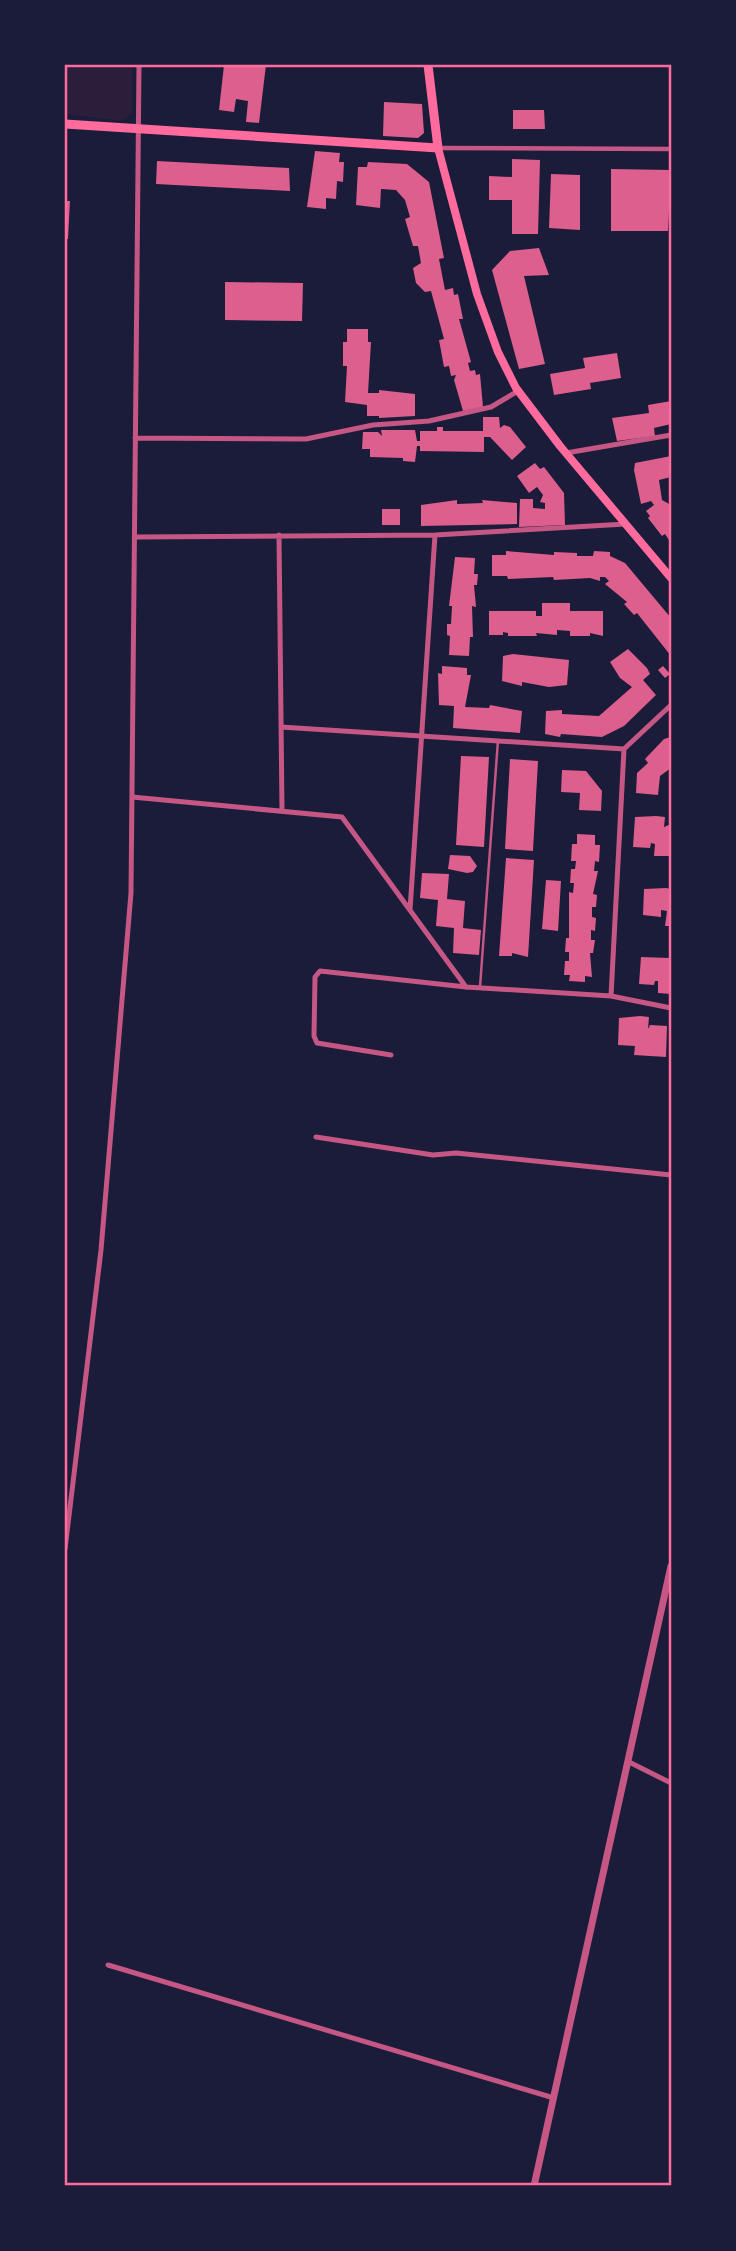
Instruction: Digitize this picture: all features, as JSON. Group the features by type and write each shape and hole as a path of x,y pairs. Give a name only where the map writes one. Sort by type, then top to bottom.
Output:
{"main road":[{"path":"428,65 438,148 477,294 498,352 518,391 566,453 671,578"},
{"path":"65,124 438,148"}],"street":[{"path":"65,1549 102,1236 131,893 139,65"},
{"path":"438,148 671,149"},
{"path":"135,439 306,439 347,429 429,421 466,413 492,407 518,391"},
{"path":"566,453 671,435"},
{"path":"136,537 435,535 626,524"},
{"path":"279,535 282,810"},
{"path":"410,910 435,535"},
{"path":"611,996 624,750 671,705"},
{"path":"281,727 624,750"},
{"path":"132,797 342,817 466,987"},
{"path":"391,1055 317,1043 314,1036 315,977 320,971 466,987 611,996 671,1008"},
{"path":"316,1137 433,1155 456,1153 671,1175"},
{"path":"534,2186 671,1566"},
{"path":"629,1762 671,1783"},
{"path":"108,1965 554,2098"}],"lane":[{"path":"480,988 498,740"}],"shaded area":[{"path":"65,65 132,65 132,113 122,121 65,114"}],"building":[{"path":"224,65 266,65 259,123 246,122 248,101 236,99 234,112 219,110"},
{"path":"384,102 422,104 424,133 418,138 383,136"},
{"path":"513,110 544,110 545,129 513,129"},
{"path":"315,151 340,153 339,162 344,162 343,182 337,181 336,199 326,198 326,209 307,207"},
{"path":"512,159 540,160 538,234 512,234 512,200 489,200 489,176 512,177"},
{"path":"157,161 289,168 290,191 156,184"},
{"path":"368,162 407,164 429,182 444,258 439,259 445,290 453,288 454,295 458,294 463,319 459,319 471,362 468,363 470,371 475,370 476,375 480,374 483,407 463,411 454,380 456,375 451,376 449,366 444,367 439,340 444,339 431,291 425,292 416,283 413,268 421,263 418,246 413,246 405,219 410,217 405,200 396,190 381,189 380,208 356,205 358,167 367,167"},
{"path":"611,169 671,170 668,231 611,231"},
{"path":"551,174 580,175 580,230 549,228"},
{"path":"65,201 70,201 68,239 65,239"},
{"path":"539,248 549,275 524,276 545,364 519,369 492,270 510,251"},
{"path":"225,282 303,283 302,321 225,320"},
{"path":"347,329 368,329 368,342 371,342 368,393 379,393 379,390 415,394 415,416 367,416 367,405 345,402 347,366 343,366 343,342 347,342"},
{"path":"617,353 621,378 590,383 591,389 554,395 550,374 585,368 583,358"},
{"path":"671,401 671,424 654,428 655,436 617,441 612,418 649,413 648,405"},
{"path":"483,417 499,417 500,428 504,425 510,427 526,447 512,460 490,437 484,437 484,452 420,451 420,446 417,446 415,462 403,461 403,458 370,457 370,449 362,449 363,432 378,432 382,436 381,430 415,430 417,441 420,441 420,431 437,431 437,427 443,427 443,431 483,431"},
{"path":"671,456 671,477 659,480 662,500 671,505 671,543 648,518 650,516 646,511 654,505 651,501 641,504 634,470 635,463"},
{"path":"535,463 540,469 544,467 564,493 565,525 519,527 520,499 533,499 533,508 545,509 545,503 540,502 543,495 537,487 529,493 517,476"},
{"path":"457,500 457,504 483,503 482,500 517,503 517,524 421,526 421,505"},
{"path":"382,509 400,509 400,525 382,525"},
{"path":"506,551 554,555 554,552 577,553 577,556 593,556 594,551 610,552 610,556 625,563 671,618 671,656 637,613 634,615 624,604 627,602 605,584 609,581 605,577 600,577 600,581 590,578 554,580 553,577 508,579 507,576 492,576 492,555 506,555"},
{"path":"455,557 475,558 474,574 478,574 477,585 474,585 476,607 472,606 473,637 470,637 469,656 449,655 450,636 447,635 447,624 451,624 452,606 449,606"},
{"path":"542,603 570,603 570,611 603,611 603,636 590,633 590,636 570,636 570,631 557,630 557,635 536,633 537,636 508,636 508,633 503,632 503,635 489,635 489,611 536,611 536,616 542,616"},
{"path":"628,649 647,668 650,674 643,680 656,695 624,726 602,737 561,734 560,737 545,734 546,711 562,710 562,714 599,716 632,687 620,678 610,662"},
{"path":"513,654 569,660 567,685 549,687 522,682 522,686 502,681 503,656"},
{"path":"442,666 467,668 467,675 471,675 465,707 489,708 490,705 522,711 520,733 453,728 454,706 439,705 438,673 442,674"},
{"path":"663,666 670,674 665,678 658,670"},
{"path":"671,737 671,768 660,776 658,795 636,793 637,773 648,763 645,759 664,739"},
{"path":"461,756 489,757 484,847 456,845"},
{"path":"510,759 538,761 533,851 505,849"},
{"path":"562,770 586,771 602,791 601,811 579,810 580,793 561,792"},
{"path":"635,817 665,817 664,827 671,824 671,856 654,856 655,844 651,843 650,848 633,847"},
{"path":"577,834 595,835 595,845 600,845 599,862 595,861 594,871 598,871 593,894 597,895 596,907 592,907 592,917 596,918 595,931 591,930 591,940 595,940 593,953 590,953 592,977 585,976 585,982 569,981 570,975 564,975 565,961 569,961 569,952 565,952 566,938 569,938 569,892 573,893 574,883 570,883 571,869 575,869 576,861 571,861 572,844 577,844"},
{"path":"450,855 470,856 477,866 473,872 467,873 448,869"},
{"path":"506,858 534,860 528,957 512,953 512,956 499,956"},
{"path":"422,873 449,874 447,899 465,901 463,928 481,930 479,955 453,953 454,928 436,926 438,900 420,898"},
{"path":"546,880 561,881 558,931 542,929"},
{"path":"644,889 671,889 671,926 665,926 667,911 661,910 661,917 643,915"},
{"path":"641,957 670,958 671,994 658,993 658,981 655,981 654,985 639,984"},
{"path":"649,1017 648,1029 650,1025 667,1026 666,1057 634,1055 635,1046 618,1045 619,1018"}]}
